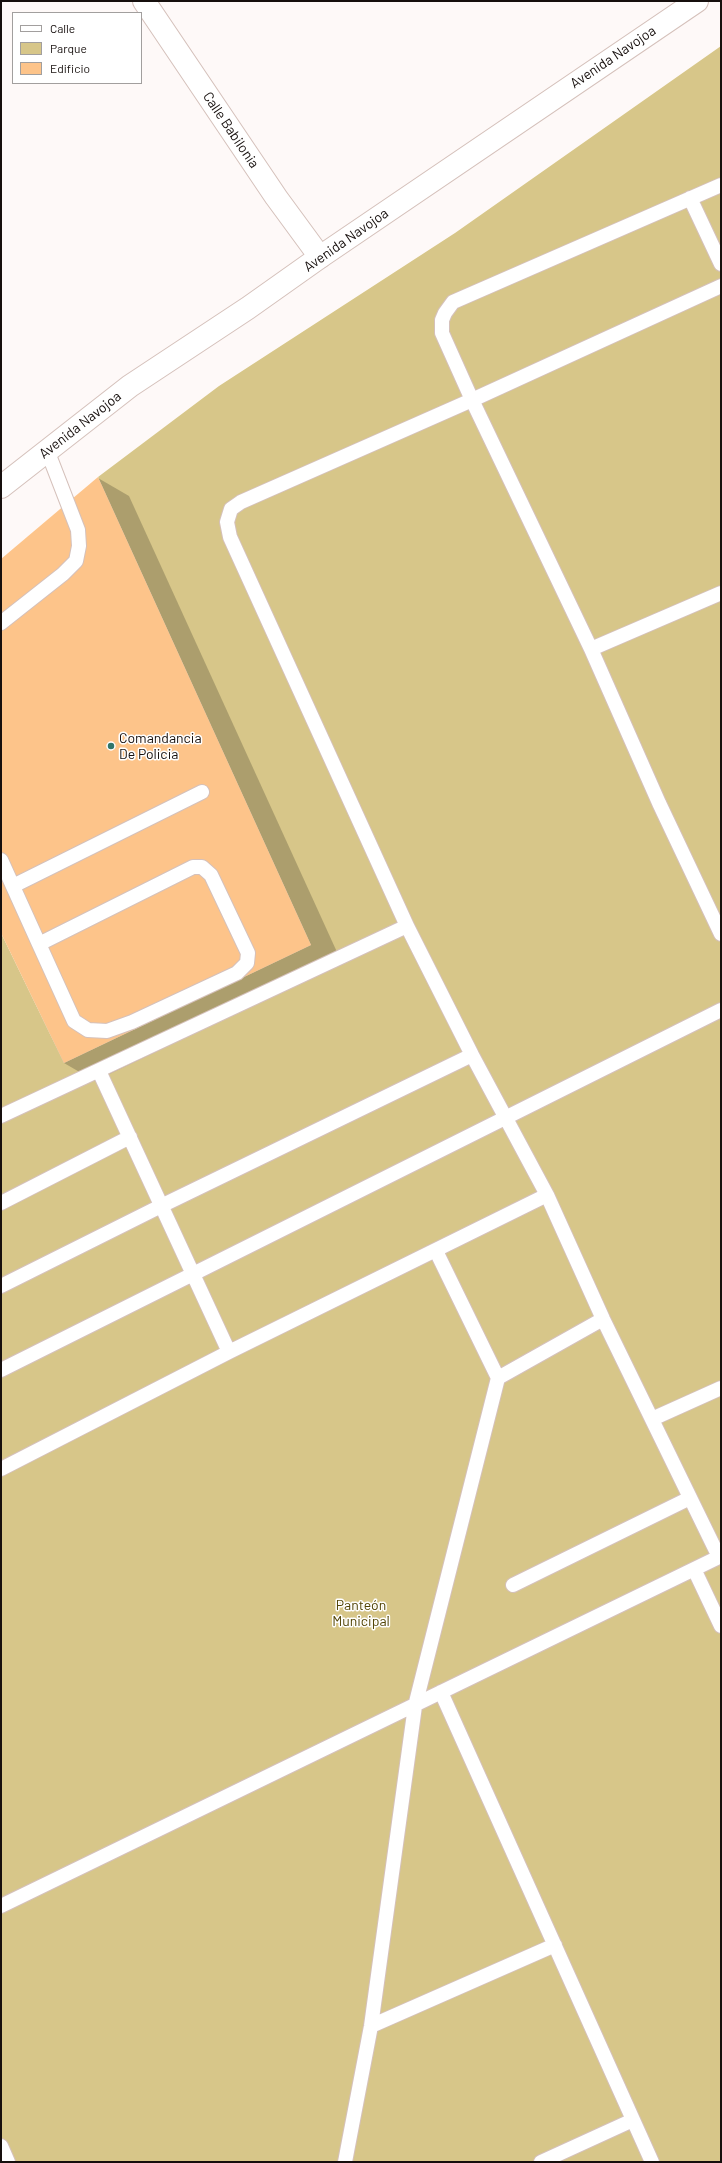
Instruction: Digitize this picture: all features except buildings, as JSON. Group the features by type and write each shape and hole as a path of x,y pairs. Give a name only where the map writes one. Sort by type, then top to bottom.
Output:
{"street":[{"name":"Calle Babilonia","path":"144,1 276,197 320,256"},
{"name":"Avenida Navojoa","path":"1,487 130,386 248,308 320,256 697,1"}],"lane":[{"path":"721,185 453,302 442,320 442,333 472,400 590,649 659,803 721,934"},
{"path":"690,198 721,264"},
{"path":"1,1906 720,1556 690,1498 603,1319 548,1195 472,1055 407,926 230,537 227,522 232,509 241,502 472,400 721,286"},
{"path":"1,623 64,574 76,561 78,530 47,450"},
{"path":"590,649 721,593"},
{"path":"12,886 202,792"},
{"path":"1,860 12,886 74,1021 88,1030 107,1031 132,1022 237,973 248,963 248,953 212,875 202,867 193,867 39,944"},
{"path":"1,1116 407,926"},
{"path":"1,1370 721,1010"},
{"path":"1,1286 161,1206 472,1055"},
{"path":"99,1071 229,1352"},
{"path":"1,1203 130,1137"},
{"path":"1,1469 229,1352 548,1195"},
{"path":"345,2162 372,2026 414,1706 498,1378 436,1251"},
{"path":"498,1378 603,1319"},
{"path":"652,1419 721,1388"},
{"path":"514,1585 690,1498"},
{"path":"694,1569 721,1626"},
{"path":"441,1692 652,2162"},
{"path":"372,2026 555,1945"},
{"path":"541,2162 633,2120"},
{"path":"1,2146 8,2162"}],"green space":[{"name":"Panteón Municipal","path":"721,46 721,2162 1,2162 1,933 64,1063 311,945 98,477 219,386 455,233"}],"place":[{"name":"Comandancia De Policia","path":"111,746"}]}
